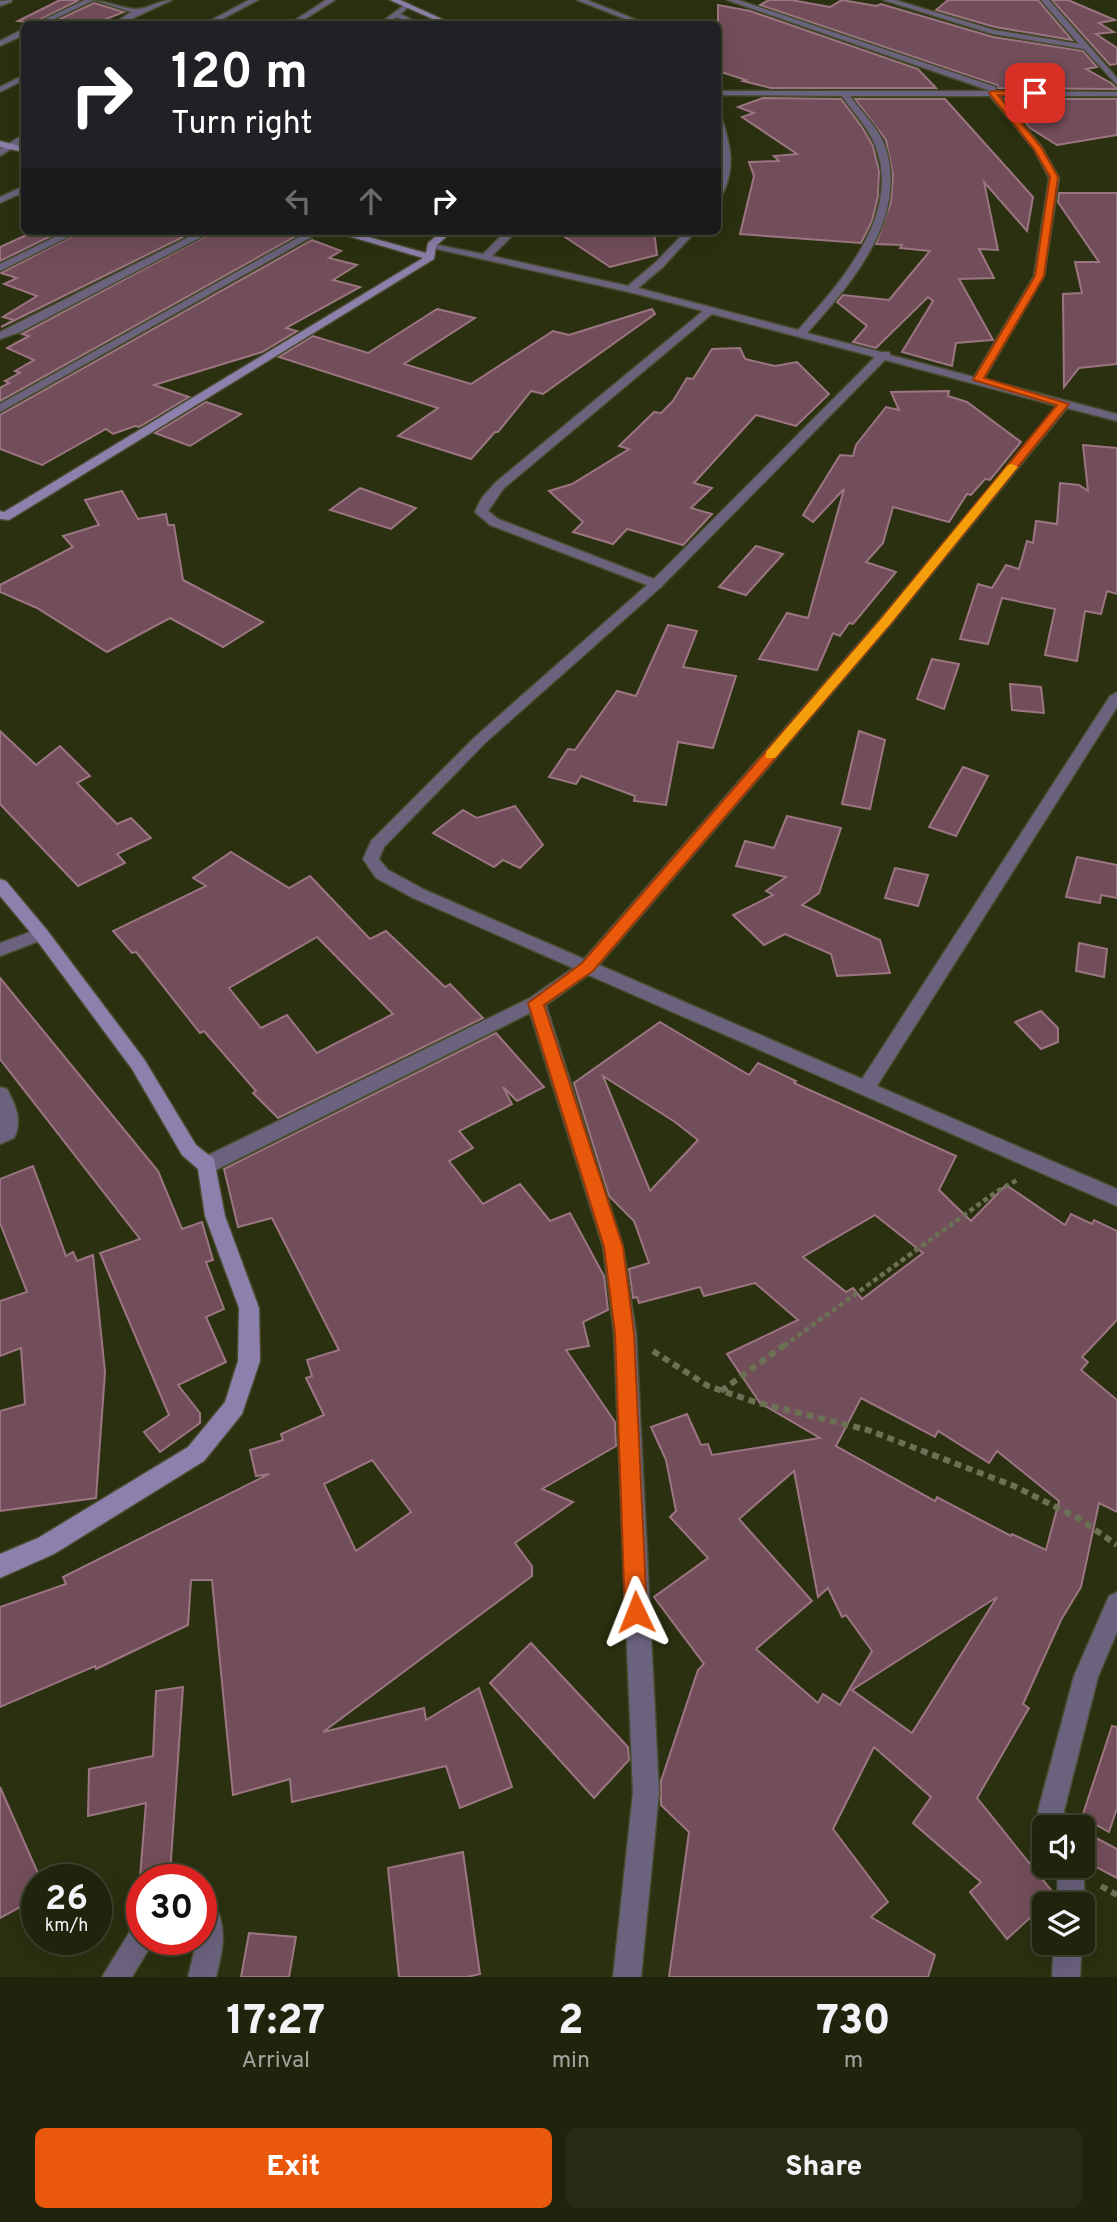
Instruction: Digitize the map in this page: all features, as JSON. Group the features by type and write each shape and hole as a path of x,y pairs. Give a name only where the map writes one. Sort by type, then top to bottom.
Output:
{"street":[{"path":"0,4 8,0"},
{"path":"46,21 91,0"},
{"path":"98,0 137,12"},
{"path":"122,21 168,0"},
{"path":"214,21 254,0"},
{"path":"298,21 331,0"},
{"path":"394,0 442,21"},
{"path":"581,0 635,21"},
{"path":"732,0 1007,93"},
{"path":"887,0 993,32 1089,48"},
{"path":"1045,0 1117,83"},
{"path":"386,21 407,5"},
{"path":"392,16 412,21"},
{"path":"0,44 21,34"},
{"path":"0,90 21,79"},
{"path":"721,93 1117,94"},
{"path":"978,380 1039,276 1054,177 1038,148 992,93"},
{"path":"801,333 839,291 865,253 880,215 887,178 881,147 845,94"},
{"path":"721,130 729,161 721,189"},
{"path":"0,153 13,148 21,141"},
{"path":"0,144 21,149"},
{"path":"0,200 21,190"},
{"path":"0,268 67,235"},
{"path":"0,336 200,235"},
{"path":"0,409 310,235"},
{"path":"355,235 431,251 486,256 630,289 885,354 1117,418"},
{"path":"2,517 431,251 445,235"},
{"path":"486,256 508,235"},
{"path":"630,289 659,265 687,235"},
{"path":"656,584 494,522 481,512 485,502 500,485 711,310"},
{"path":"885,354 656,584 480,740 377,845 371,859 382,874 419,894 1117,1198"},
{"path":"207,1165 536,1003 587,967 887,621 1064,404"},
{"path":"866,1088 1117,696"},
{"path":"0,885 41,934 138,1064 189,1150 207,1165 215,1216 249,1308 249,1361 234,1407 196,1454 46,1546 0,1566"},
{"path":"0,950 41,934"},
{"path":"536,1003 613,1247 625,1333 636,1626 646,1793 627,1976"},
{"path":"0,1094 8,1110 7,1133 0,1136"},
{"path":"1052,1815 1051,1811 1086,1676 1117,1604"},
{"path":"116,1977 131,1955"},
{"path":"202,1977 207,1955"},
{"path":"1066,1977 1067,1955"}],"path":[{"path":"721,1391 996,1192"},
{"path":"625,1333 708,1386 910,1444 1014,1486 1078,1518 1117,1545"}],"building":[{"path":"60,0 79,0 37,21 18,21"},
{"path":"769,0 791,0 830,7 842,0 876,6 881,4 993,37 1083,51 1097,67 1086,69 1117,89 998,88 997,85 760,5"},
{"path":"948,0 1038,0 1072,40 995,27 936,10"},
{"path":"1052,0 1068,0 1115,20 1099,23 1114,32 1096,34 1117,48 1117,64 1110,65"},
{"path":"94,3 124,12 102,21 55,21"},
{"path":"718,5 750,11 918,69 936,88 771,88 743,81 746,80 721,72 721,21 718,21"},
{"path":"763,98 841,99 862,127 873,146 879,171 878,196 872,221 861,243 740,234 754,176 749,162 779,161 774,156 797,154 742,117 754,113 738,107"},
{"path":"855,99 945,99 1033,197 1027,231 984,182 998,250 979,249 994,278 959,279 993,340 956,343 952,366 902,352 933,301 928,297 876,348 853,342 867,326 837,302 843,295 889,300 930,251 900,248 902,245 876,244 891,202 893,175 886,140"},
{"path":"1005,99 1117,99 1117,135 1057,145 1030,128"},
{"path":"1059,193 1117,193 1117,364 1079,368 1064,387 1063,294 1082,293 1075,262 1099,262 1058,202"},
{"path":"26,235 53,235 0,261 0,247"},
{"path":"74,235 187,235 1,327 14,320 3,317 37,296 4,284 17,278 1,273"},
{"path":"208,235 296,236 0,401 0,388 9,383 5,381 20,373 15,371 34,360 7,348 29,336 22,334"},
{"path":"562,235 654,235 657,255 610,267"},
{"path":"312,240 341,251 329,258 357,265 333,280 360,287 286,328 297,331 262,352 154,385 189,397 139,427 113,434 106,429 42,465 0,449 0,415"},
{"path":"437,309 475,318 404,364 471,384 553,331 569,335 652,309 655,314 543,394 531,391 498,432 495,432 471,459 398,436 438,408 279,357 313,336 368,353"},
{"path":"740,348 745,359 775,366 797,362 829,394 796,426 756,415 694,483 712,488 691,508 712,514 683,545 627,529 613,544 573,532 583,522 549,491 572,484 629,449 619,446 654,412 661,413 673,401 687,378 693,379 712,349"},
{"path":"949,391 948,396 967,402 1021,442 990,480 985,479 971,495 967,494 949,522 893,507 883,543 866,562 896,572 853,624 849,623 840,636 833,633 817,670 759,659 787,613 808,618 844,489 813,522 803,515 840,455 853,456 856,445 886,407 899,410 891,392"},
{"path":"206,402 241,414 190,446 155,433"},
{"path":"1083,445 1117,448 1117,594 1107,591 1101,614 1085,611 1077,661 1045,655 1055,609 1002,598 988,644 960,639 978,584 992,588 1006,565 1019,569 1027,541 1033,543 1036,521 1057,524 1060,483 1079,485 1088,491"},
{"path":"360,488 416,508 391,529 330,510"},
{"path":"122,491 138,519 166,514 168,525 174,525 183,580 263,622 223,647 170,618 107,652 37,608 0,592 0,585 73,547 63,536 99,525 85,500"},
{"path":"756,546 783,554 746,595 719,587"},
{"path":"668,625 697,631 683,667 736,676 713,748 678,742 666,805 634,801 635,796 581,776 576,784 549,777 568,749 575,750 617,691 636,696"},
{"path":"932,659 959,664 944,709 917,699"},
{"path":"1010,684 1041,687 1044,713 1012,710"},
{"path":"0,731 36,765 60,746 90,776 77,783 117,824 131,818 151,838 117,854 125,863 78,886 0,804"},
{"path":"859,731 885,740 870,809 842,804"},
{"path":"963,767 988,776 956,836 929,827"},
{"path":"515,806 543,845 520,868 503,860 494,867 433,833 463,810 477,818"},
{"path":"787,816 841,828 819,893 802,905 880,940 890,973 837,976 831,954 785,934 764,945 733,915 773,895 766,891 786,877 736,866 745,841 774,848"},
{"path":"231,852 289,888 310,876 370,939 386,931 445,987 450,984 483,1018 278,1118 253,1093 256,1091 204,1031 200,1033 136,952 132,953 113,931 206,886 193,878","holes":["317,937 393,1014 317,1053 287,1015 261,1028 229,988"]},
{"path":"1077,857 1117,865 1117,898 1101,895 1100,903 1066,897"},
{"path":"895,868 928,875 918,906 885,898"},
{"path":"1079,943 1107,949 1104,977 1076,971"},
{"path":"0,978 158,1171 182,1229 202,1222 213,1260 206,1262 224,1309 206,1317 226,1362 178,1385 200,1413 200,1423 160,1452 144,1432 169,1415 100,1253 140,1239 0,1059"},
{"path":"1041,1011 1058,1028 1058,1042 1041,1049 1015,1022"},
{"path":"660,1022 749,1075 758,1063 796,1081 794,1083 956,1156 939,1190 971,1221 1006,1185 1065,1225 1071,1214 1092,1224 1094,1220 1117,1231 1117,1320 1082,1357 1088,1362 1081,1370 1117,1400 1117,1512 1099,1503 1081,1587 1061,1620 1023,1704 1029,1708 977,1798 1032,1866 1032,1878 1041,1878 1053,1892 1032,1892 1032,1916 1007,1939 970,1892 981,1882 913,1823 931,1797 874,1747 833,1829 888,1902 871,1917 935,1955 928,1977 669,1977 689,1832 661,1805 661,1781 698,1670 704,1664 654,1597 708,1558 670,1517 676,1511 666,1460 651,1427 687,1414 701,1445 708,1444 712,1455 820,1438 760,1403 727,1354 798,1320 755,1283 704,1296 700,1287 639,1303 637,1297 633,1298 629,1269 649,1263 634,1221 609,1196 574,1083","holes":["603,1076 698,1140 650,1191","875,1215 923,1253 862,1299 853,1288 846,1292 803,1257","861,1398 935,1437 938,1431 989,1463 997,1451 1059,1501 1046,1550 1012,1534 1011,1536 937,1497 935,1501 836,1446","794,1471 818,1597 828,1588 842,1617 846,1615 872,1651 840,1705 823,1694 818,1703 756,1649 812,1601 739,1519","997,1597 912,1733 852,1690"]},
{"path":"496,1033 544,1087 517,1101 503,1087 512,1104 459,1131 473,1148 449,1161 483,1204 520,1184 550,1221 570,1213 604,1276 608,1310 583,1322 589,1346 566,1350 615,1422 616,1446 542,1489 573,1502 515,1543 532,1566 532,1576 323,1732 424,1708 426,1720 479,1688 512,1787 460,1808 446,1766 292,1802 290,1779 233,1795 212,1580 191,1580 188,1625 96,1669 95,1666 0,1707 0,1607 66,1584 63,1577 269,1474 256,1476 250,1450 283,1440 281,1434 324,1415 306,1378 312,1376 307,1360 339,1350 272,1218 238,1227 224,1169","holes":["372,1460 411,1512 356,1551 324,1484"]},
{"path":"33,1166 66,1256 73,1252 77,1261 93,1255 105,1372 96,1498 0,1511 0,1411 25,1404 21,1348 0,1356 0,1301 27,1292 0,1223 0,1179"},
{"path":"531,1643 628,1747 629,1760 594,1798 490,1683"},
{"path":"183,1687 171,1864 141,1864 146,1803 88,1816 89,1769 153,1756 156,1691"},
{"path":"1112,1726 1117,1727 1117,1808 1109,1832 1095,1824 1095,1815 1083,1815"},
{"path":"0,1787 34,1864 21,1864 21,1907 0,1918"},
{"path":"1095,1837 1117,1849 1117,1878 1095,1866"},
{"path":"463,1852 480,1974 467,1977 399,1977 388,1868"},
{"path":"249,1933 296,1937 289,1977 241,1977"}],"slow traffic":[{"path":"771,755 887,621 1012,467"}],"route":[{"path":"636,1612 625,1333 613,1247 536,1003 587,967 887,621 1064,404 978,380 1039,276 1048,231 1054,177 1038,148 992,93 1035,93"}]}
